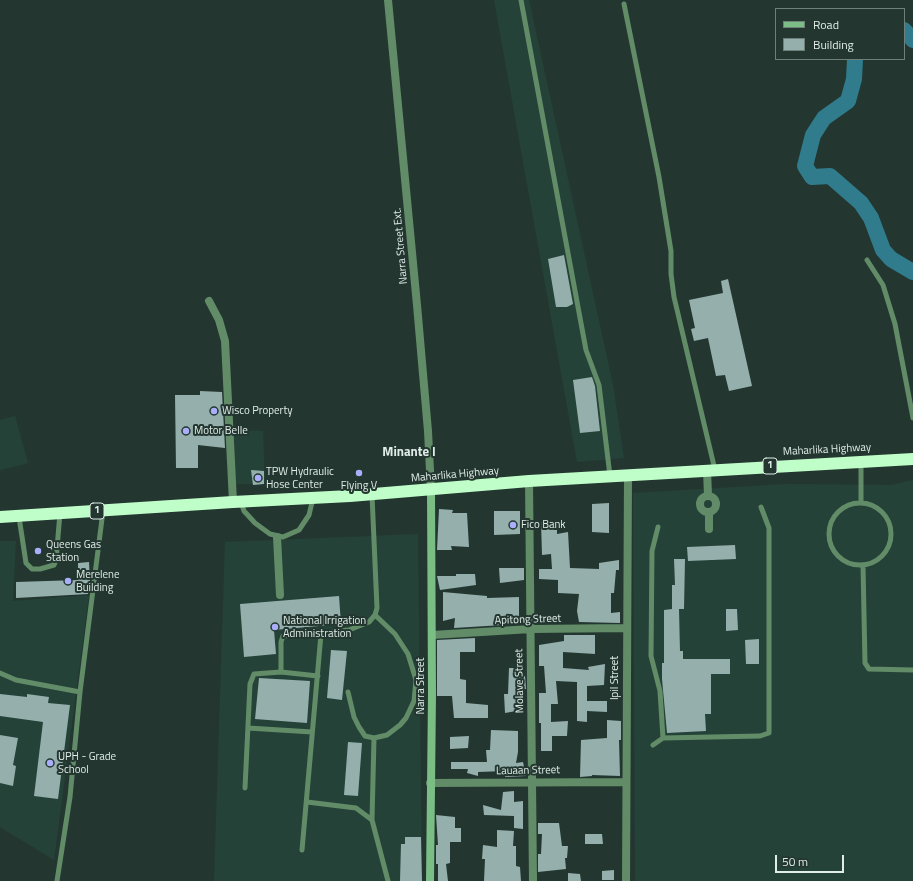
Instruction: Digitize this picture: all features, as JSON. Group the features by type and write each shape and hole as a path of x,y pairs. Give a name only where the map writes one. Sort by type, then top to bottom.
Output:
{"highway":[{"name":"Maharlika Highway","path":"0,517 372,495 529,481 913,459"}],"street":[{"name":"Narra Street Ext.","path":"388,0 419,320 431,490"},
{"path":"209,301 219,320 224,341 237,502"},
{"path":"708,495 711,470"},
{"name":"Ipil Street","path":"626,881 626,628 628,475"},
{"name":"Molave Street","path":"529,481 533,881"},
{"name":"Narra Street","path":"430,881 432,635 431,490"},
{"path":"708,495 714,498 716,503 715,509 709,512 702,509 700,504 702,498 708,495"},
{"path":"709,512 709,529"},
{"path":"277,537 280,594"},
{"name":"Apitong Street","path":"432,635 531,629 626,628"},
{"name":"Lauaan Street","path":"430,783 626,782"}],"lane":[{"path":"521,0 586,350 599,385 610,476"},
{"path":"624,4 659,177 670,251 670,274 674,297 711,470"},
{"path":"867,260 884,285 895,324 913,418"},
{"path":"861,461 862,503"},
{"path":"281,672 281,642 283,636 290,634 321,634 361,627 369,622 375,615 377,608 372,495"},
{"path":"237,502 249,517 277,537 287,536 298,530 309,515 313,498"},
{"path":"862,503 874,506 884,513 891,530 890,543 884,554 874,562 863,565 850,564 839,557 832,547 829,534 832,522 839,512 849,505 862,503"},
{"path":"653,745 662,738 760,736 768,733 769,528 761,507"},
{"path":"58,881 70,797 80,692 103,511"},
{"path":"19,516 26,563 32,569 40,569 54,565 56,560 60,514"},
{"path":"658,527 651,557 651,656 660,691 662,738"},
{"path":"863,565 865,663 869,669 913,670"},
{"path":"348,692 354,717 359,727 365,736 374,738 387,734 406,718 414,701 416,691 415,671 408,654 395,634 375,615"},
{"path":"302,850 321,634"},
{"path":"245,788 251,678 254,674 258,673 281,672 318,676"},
{"path":"0,673 16,680 80,692"},
{"path":"248,728 312,732"},
{"path":"374,738 372,820 388,881"},
{"path":"307,802 356,808 372,820"}],"shaded area":[{"path":"494,0 529,0 613,385 624,458 577,462"},
{"path":"15,416 28,463 0,470 0,420"},
{"path":"231,430 263,431 265,484 233,484"},
{"path":"913,480 913,881 635,881 633,493 787,484 891,485"},
{"path":"418,534 422,881 214,881 225,542"},
{"path":"0,541 16,541 13,601 89,595 54,860 0,827"}],"building":[{"path":"564,255 573,304 567,307 556,307 548,259"},
{"path":"728,279 752,386 729,391 725,375 716,376 708,338 694,341 691,329 695,328 689,300 723,293 721,281"},
{"path":"592,377 595,386 600,431 580,433 573,380"},
{"path":"200,391 222,392 225,448 198,445 198,468 176,468 175,395 200,395"},
{"name":"TPW Hydraulic Hose Center","path":"251,470 264,471 264,484 253,485"},
{"path":"609,503 609,533 592,532 592,504"},
{"path":"439,509 453,510 452,513 467,513 469,547 451,546 452,550 437,550"},
{"path":"494,511 520,511 520,534 494,535"},
{"path":"557,521 557,534 568,532 570,568 599,569 599,563 619,560 619,570 616,570 614,593 611,593 611,613 620,612 620,623 579,622 577,611 579,594 558,593 558,580 539,579 539,569 552,569 551,554 542,555 541,522"},
{"path":"735,545 736,559 688,561 687,547"},
{"path":"674,559 685,559 684,609 679,609 680,651 683,651 683,659 730,659 730,674 711,674 711,714 705,714 706,731 667,733 662,679 662,663 664,663 664,610 672,609 672,585 675,585"},
{"name":"Merelene Building","path":"89,562 90,582 88,594 16,598 16,582 78,580 78,563"},
{"path":"499,568 524,568 524,580 500,583"},
{"path":"456,574 475,574 476,585 440,590 437,576 456,576"},
{"path":"443,592 487,596 487,598 519,597 519,624 454,628 455,618 443,621"},
{"name":"National Irrigation Administration","path":"339,596 341,624 274,630 276,654 244,657 240,604"},
{"path":"726,609 737,609 738,630 726,631"},
{"path":"564,635 595,635 595,654 563,652 563,668 589,670 588,667 605,664 604,685 587,686 587,701 607,701 607,712 587,711 587,722 577,721 577,682 556,681 558,704 551,704 551,722 568,721 567,736 552,736 552,751 541,751 539,693 546,693 544,666 539,666 539,645 564,641"},
{"path":"475,638 475,652 460,652 460,679 466,680 466,703 488,705 488,718 454,718 452,696 437,696 437,640"},
{"path":"759,639 759,664 746,664 745,640"},
{"path":"331,650 347,651 342,700 327,698"},
{"path":"509,668 519,668 519,676 525,676 526,689 521,689 522,710 505,713 504,694 508,694"},
{"path":"259,678 310,681 307,723 255,719"},
{"path":"0,694 27,697 27,694 49,697 48,703 70,705 58,799 34,796 43,722 0,716"},
{"path":"607,720 621,721 621,740 619,740 620,776 592,775 580,777 581,740 607,738"},
{"path":"491,730 518,731 518,752 516,763 523,762 526,776 505,777 505,771 478,772 478,776 467,773 468,769 451,769 451,762 487,762 486,750 490,750"},
{"path":"0,735 18,738 13,765 16,766 13,786 0,783"},
{"path":"469,736 468,748 450,749 450,737"},
{"path":"348,742 362,743 358,796 344,795"},
{"path":"514,791 514,802 523,801 523,829 514,828 514,816 484,815 483,805 501,810 503,792"},
{"path":"436,815 455,817 455,828 461,828 461,842 450,842 450,863 446,864 448,881 438,881 438,864 436,864 436,845 438,845"},
{"path":"538,823 559,823 562,846 568,846 567,858 565,858 566,869 538,872 538,854 541,854 542,834 538,834"},
{"path":"497,830 514,831 513,846 516,846 516,866 520,867 521,881 484,881 485,859 482,859 483,845 497,847"},
{"path":"585,834 602,834 603,844 585,844"},
{"path":"405,837 421,837 422,881 400,881 401,844 405,844"},
{"path":"614,870 614,880 602,880 602,871"},
{"path":"568,873 580,874 581,881 568,881"}],"waterway":[{"path":"905,31 913,40"},
{"path":"855,60 854,79 848,101 824,118 813,135 805,166 812,177 830,176 861,203 871,218 883,250 891,259 913,272"}],"place":[{"name":"Wisco Property","path":"214,411"},
{"name":"Motor Belle","path":"186,431"},
{"name":"Flying V","path":"359,473"},
{"name":"TPW Hydraulic Hose Center","path":"258,478"},
{"name":"Fico Bank","path":"513,525"},
{"name":"Queens Gas Station","path":"38,551"},
{"name":"Merelene Building","path":"68,581"},
{"name":"National Irrigation Administration","path":"275,627"},
{"name":"UPH - Grade School","path":"50,763"}],"district":[{"name":"Minante I","path":"409,453"}]}
